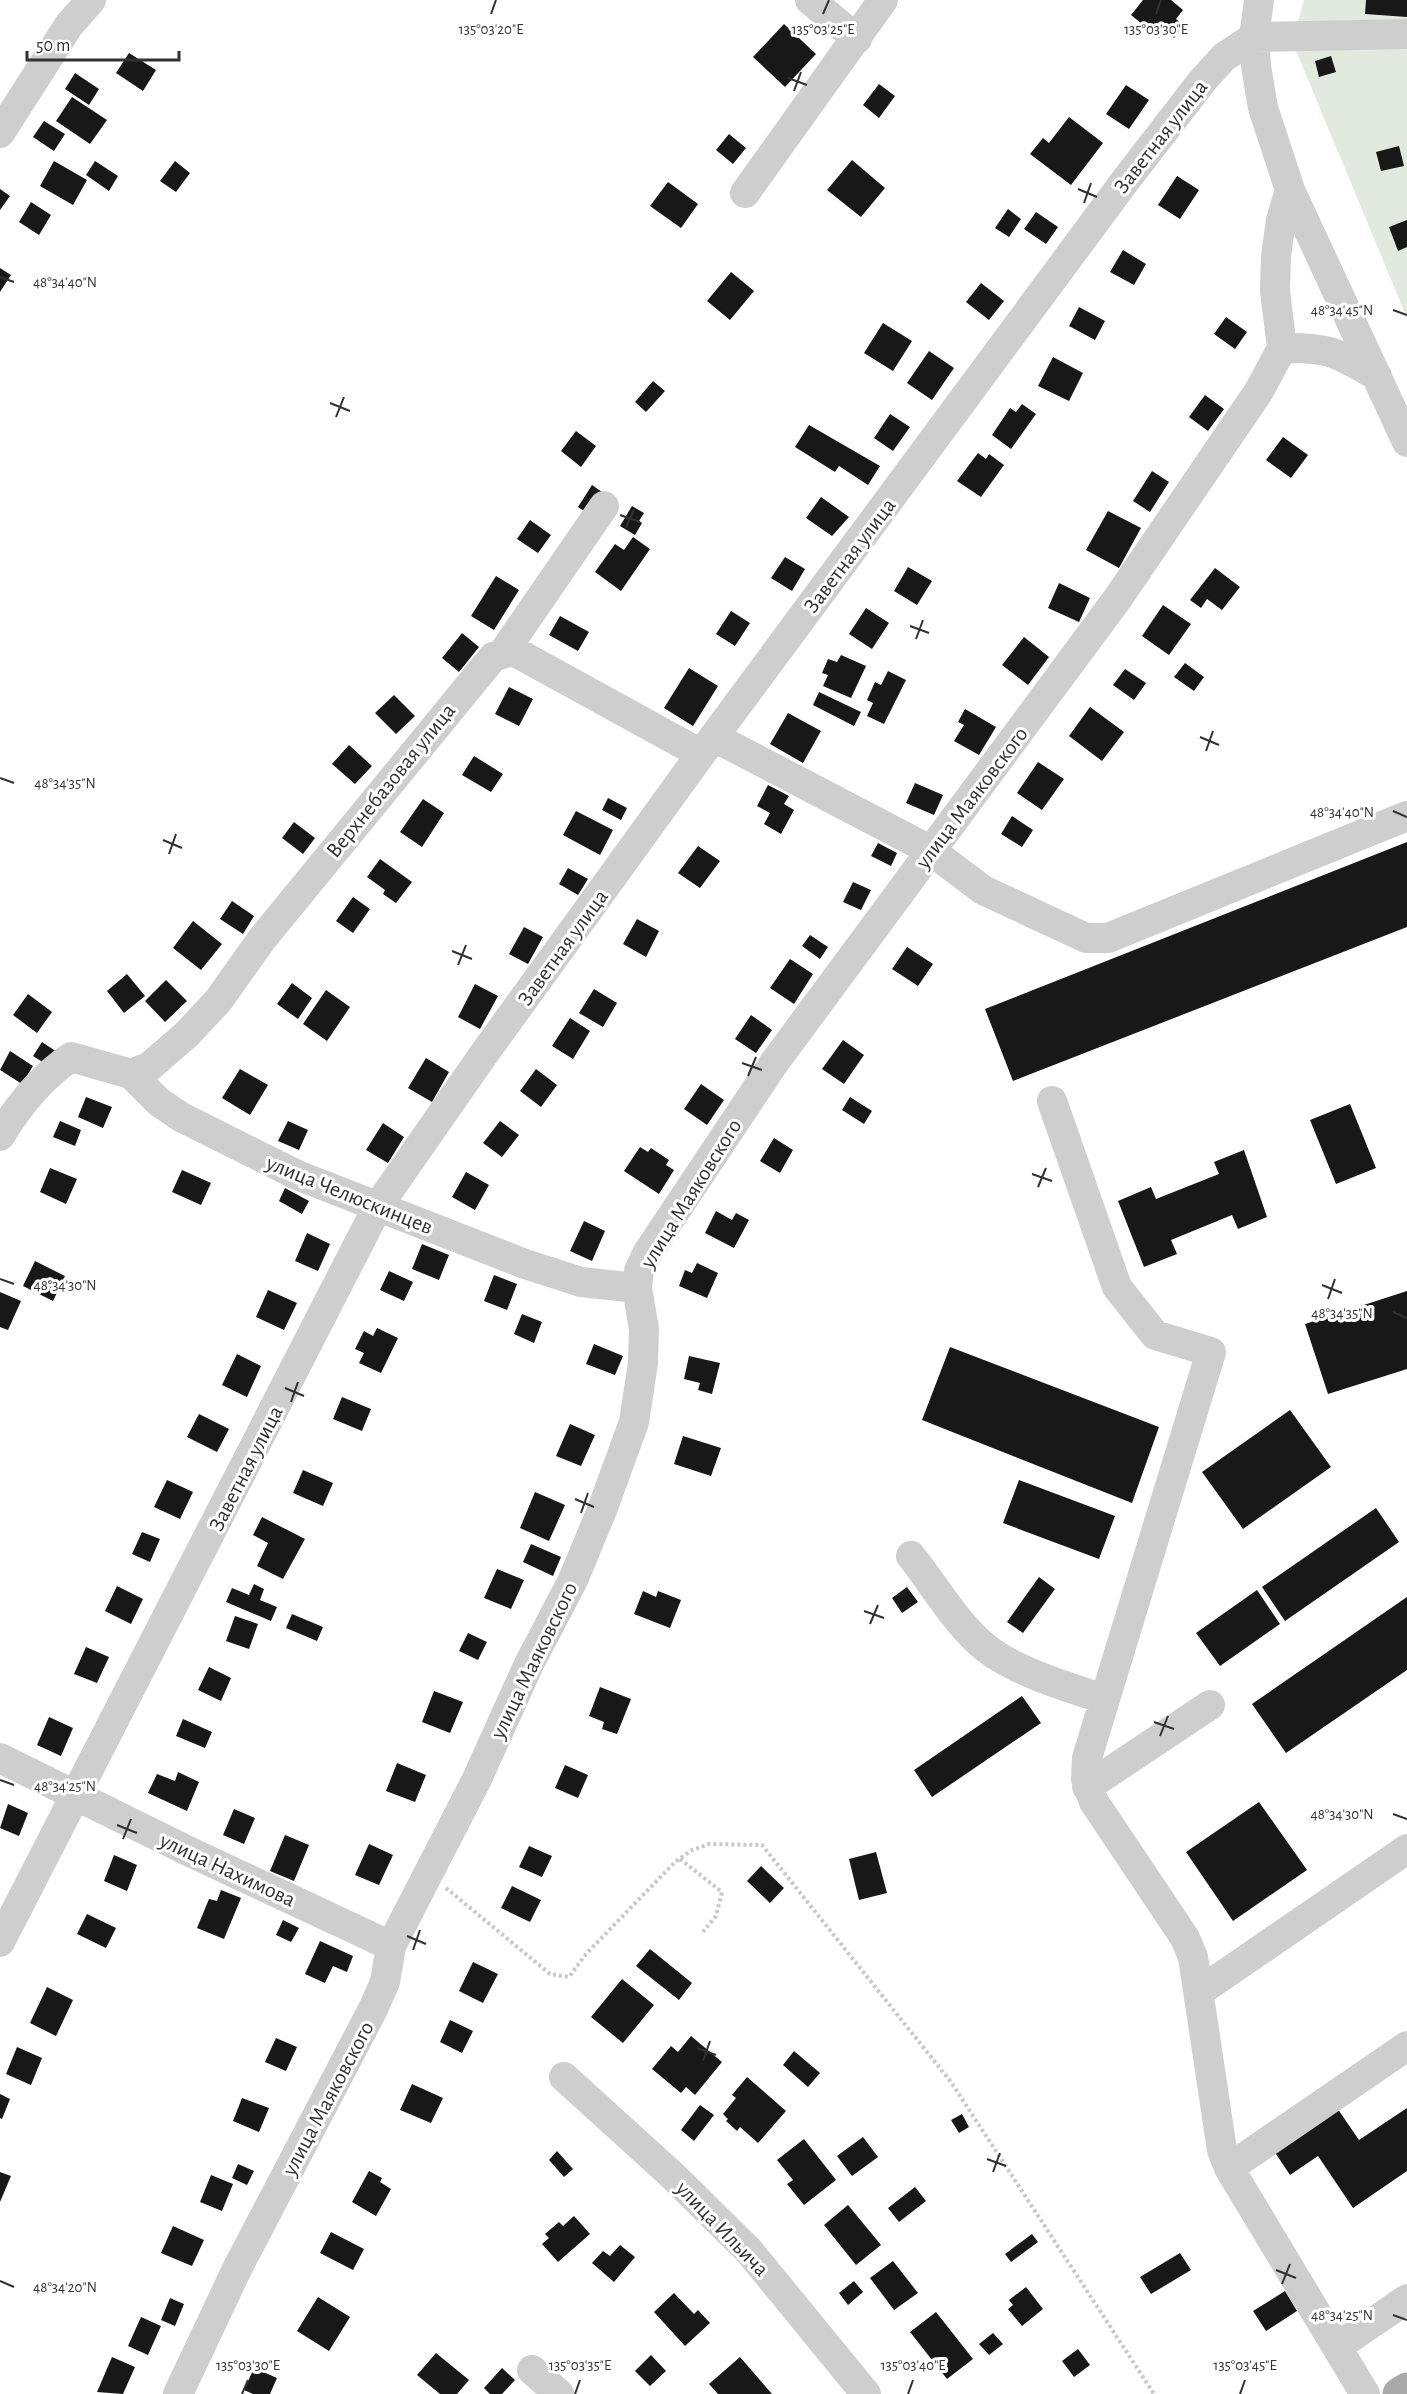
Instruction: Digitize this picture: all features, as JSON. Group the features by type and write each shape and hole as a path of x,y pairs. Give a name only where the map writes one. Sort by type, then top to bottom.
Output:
{"main road":[{"path":"1400,2394 1407,2389"}],"street":[{"path":"0,133 69,25 91,0"},
{"path":"810,0 856,39"},
{"path":"746,193 883,0"},
{"path":"1259,0 1254,38 1263,108 1290,190 1407,442"},
{"path":"1254,38 1407,34"},
{"name":"Заветная улица","path":"0,1942 378,1206 486,1051 707,745 1167,126 1224,57 1254,38"},
{"path":"1290,190 1281,220 1276,256 1275,291 1282,348 1317,347 1331,351 1377,376"},
{"name":"улица Маяковского","path":"178,2394 237,2269 373,2009 385,1982 391,1946 476,1781 529,1664 573,1580 602,1510 634,1422 643,1363 644,1329 637,1288 639,1271 648,1252 774,1063 930,850 1002,758 1118,598 1259,391 1282,348"},
{"name":"Верхнебазовая улица","path":"131,1074 149,1067 186,1035 218,1000 262,939 473,678 493,657 503,653 604,506"},
{"path":"503,653 511,651 521,655 930,850 983,890 1053,925 1086,938 1098,940 1108,938 1407,816"},
{"name":"улица Челюскинцев","path":"0,1136 26,1099 56,1067 71,1057 82,1058 131,1074 159,1102 213,1134 297,1175 525,1264 580,1282 637,1288"},
{"path":"1053,1101 1117,1287 1155,1335 1211,1352 1087,1758 1087,1787 1094,1802 1185,1938 1193,1957 1222,2150 1229,2168 1365,2394"},
{"path":"912,1556 964,1626 987,1649 1044,1678 1104,1699"},
{"path":"1087,1787 1210,1706"},
{"name":"улица Нахимова","path":"0,1758 188,1851 391,1946"},
{"path":"1199,1992 1407,1849"},
{"path":"1229,2168 1407,2046"},
{"name":"улица Ильича","path":"564,2077 673,2176 748,2251 866,2394"},
{"path":"1337,2347 1407,2299"},
{"path":"532,2370 560,2394"}],"path":[{"path":"428,1872 470,1911 550,1974 569,1977 586,1954 680,1859 692,1850 709,1844 762,1845 951,2082 1154,2394"},
{"path":"680,1859 722,1892 716,1916 703,1932"}],"shaded area":[{"path":"1304,0 1407,0 1407,318 1292,41"}],"building":[{"path":"1143,0 1171,0 1183,10 1176,19 1184,26 1174,38 1165,30 1159,38 1131,15"},
{"path":"1366,0 1407,0 1407,17 1365,14"},
{"path":"784,24 816,54 785,87 753,57"},
{"path":"129,53 156,70 143,91 116,73"},
{"path":"1331,56 1336,72 1319,77 1315,61"},
{"path":"75,73 99,89 89,105 65,89"},
{"path":"879,84 895,96 879,118 863,105"},
{"path":"1126,85 1149,100 1129,129 1106,114"},
{"path":"72,97 107,120 90,144 56,121"},
{"path":"1069,117 1103,143 1071,185 1030,154 1043,138 1049,143"},
{"path":"44,121 65,134 54,151 33,137"},
{"path":"729,134 746,148 733,164 716,150"},
{"path":"1399,146 1404,166 1381,171 1376,152"},
{"path":"852,160 885,188 861,217 827,190"},
{"path":"54,161 87,180 73,205 40,186"},
{"path":"95,161 118,176 109,191 86,175"},
{"path":"175,161 190,173 176,192 160,181"},
{"path":"1177,176 1199,190 1180,219 1158,205"},
{"path":"668,182 698,204 681,228 650,206"},
{"path":"0,189 10,196 0,210"},
{"path":"31,202 51,215 39,235 19,222"},
{"path":"1008,209 1021,219 1009,237 995,228"},
{"path":"1036,212 1058,227 1046,244 1024,229"},
{"path":"1407,220 1407,247 1398,251 1389,227"},
{"path":"1123,250 1146,264 1134,285 1110,272"},
{"path":"0,268 11,275 0,292"},
{"path":"731,272 754,291 730,320 707,301"},
{"path":"981,283 1004,301 989,320 966,302"},
{"path":"1079,307 1105,321 1095,340 1069,326"},
{"path":"1226,317 1247,332 1235,349 1214,334"},
{"path":"883,323 912,341 893,371 864,353"},
{"path":"929,351 954,368 932,400 907,383"},
{"path":"1053,357 1083,373 1069,401 1038,386"},
{"path":"653,381 665,391 646,412 635,402"},
{"path":"1205,395 1224,409 1208,431 1189,417"},
{"path":"1022,404 1036,414 1011,449 992,435 1010,408 1016,412"},
{"path":"890,414 910,427 893,451 874,438"},
{"path":"809,425 880,466 868,485 839,466 835,472 795,447"},
{"path":"576,431 596,446 581,467 561,451"},
{"path":"1283,437 1308,455 1291,478 1266,460"},
{"path":"978,453 986,459 989,454 1004,465 981,497 957,481"},
{"path":"1152,471 1169,482 1150,512 1133,501"},
{"path":"592,485 602,492 587,513 578,507"},
{"path":"821,497 849,517 832,536 806,518"},
{"path":"632,506 644,513 639,521 642,523 635,535 620,526"},
{"path":"1108,511 1141,528 1119,568 1086,550"},
{"path":"530,520 551,535 538,553 517,539"},
{"path":"633,537 650,549 621,591 595,572 615,544 624,550"},
{"path":"785,557 805,569 792,591 771,578"},
{"path":"908,567 932,581 917,605 894,591"},
{"path":"1215,568 1240,587 1222,610 1207,599 1201,608 1190,600"},
{"path":"496,576 519,590 494,630 471,616"},
{"path":"1059,583 1090,598 1079,622 1048,608"},
{"path":"1163,605 1191,624 1169,655 1142,636"},
{"path":"866,608 889,623 872,649 849,634"},
{"path":"731,611 750,623 735,646 716,634"},
{"path":"560,616 589,632 578,651 549,635"},
{"path":"462,633 479,647 459,672 442,658"},
{"path":"1024,637 1049,657 1028,685 1002,665"},
{"path":"841,655 866,666 851,698 823,686 828,675 822,673 828,659 837,662"},
{"path":"1185,663 1204,677 1194,691 1174,677"},
{"path":"689,668 718,686 693,726 664,708"},
{"path":"1125,669 1146,683 1134,700 1113,685"},
{"path":"888,671 906,680 884,724 867,716 873,703 867,700 875,682 881,685"},
{"path":"509,687 533,699 519,726 495,714"},
{"path":"819,692 861,712 854,726 813,705"},
{"path":"394,695 415,716 396,734 375,713"},
{"path":"1090,707 1124,732 1102,761 1069,736"},
{"path":"965,709 996,727 979,755 954,741 964,725 958,722"},
{"path":"788,713 821,731 803,763 770,744"},
{"path":"349,745 372,766 355,784 332,764"},
{"path":"474,756 503,774 491,792 462,775"},
{"path":"1038,762 1064,779 1042,810 1017,793"},
{"path":"915,783 943,795 934,815 906,803"},
{"path":"768,785 789,796 784,804 794,810 781,834 764,824 770,813 757,806"},
{"path":"608,798 627,808 621,820 602,810"},
{"path":"423,799 444,813 422,847 400,832"},
{"path":"576,811 613,830 600,855 563,835"},
{"path":"1012,816 1033,830 1022,847 1001,834"},
{"path":"294,822 315,838 303,854 282,838"},
{"path":"1407,842 1407,927 1013,1081 985,1009"},
{"path":"878,843 897,853 891,866 871,856"},
{"path":"698,846 720,861 700,888 678,873"},
{"path":"380,859 412,882 396,903 383,894 385,890 367,877"},
{"path":"568,868 588,879 578,895 559,884"},
{"path":"853,882 871,890 861,910 843,902"},
{"path":"353,897 370,909 353,933 336,921"},
{"path":"232,901 254,916 243,934 220,919"},
{"path":"637,919 659,931 646,957 623,944"},
{"path":"193,921 222,944 201,970 173,948"},
{"path":"524,927 543,937 528,964 509,954"},
{"path":"810,935 828,947 820,959 802,946"},
{"path":"907,947 933,964 918,986 892,969"},
{"path":"790,959 813,974 794,1004 770,988"},
{"path":"127,974 145,996 124,1013 107,991"},
{"path":"166,980 187,1001 165,1022 145,1001"},
{"path":"292,983 312,998 298,1019 277,1004"},
{"path":"475,984 498,996 480,1029 458,1017"},
{"path":"594,989 617,1003 603,1027 579,1013"},
{"path":"326,990 350,1007 327,1041 303,1024"},
{"path":"28,994 52,1012 37,1033 13,1015"},
{"path":"751,1015 772,1030 756,1053 735,1039"},
{"path":"570,1018 590,1031 573,1059 552,1046"},
{"path":"843,1040 864,1055 844,1084 822,1069"},
{"path":"42,1042 60,1054 52,1068 33,1056"},
{"path":"10,1051 33,1066 22,1084 0,1070"},
{"path":"426,1058 449,1072 432,1102 408,1088"},
{"path":"240,1069 268,1085 250,1115 222,1098"},
{"path":"536,1069 557,1085 541,1107 520,1091"},
{"path":"701,1084 724,1100 707,1125 684,1109"},
{"path":"86,1097 112,1107 103,1128 78,1117"},
{"path":"850,1097 872,1111 864,1124 842,1110"},
{"path":"1350,1104 1376,1168 1336,1184 1310,1120"},
{"path":"60,1121 81,1130 75,1146 53,1137"},
{"path":"288,1121 308,1130 299,1150 278,1141"},
{"path":"500,1121 519,1135 502,1157 483,1143"},
{"path":"383,1123 404,1137 388,1163 366,1150"},
{"path":"774,1138 793,1150 780,1173 760,1161"},
{"path":"640,1147 648,1152 651,1148 669,1160 666,1165 674,1170 659,1194 624,1171"},
{"path":"1244,1150 1267,1217 1238,1229 1232,1215 1171,1240 1177,1254 1144,1267 1118,1201 1151,1187 1156,1199 1219,1174 1214,1162"},
{"path":"50,1168 77,1179 66,1204 40,1192"},
{"path":"182,1170 211,1183 201,1205 172,1192"},
{"path":"466,1172 489,1185 475,1210 452,1197"},
{"path":"285,1188 309,1201 302,1214 279,1201"},
{"path":"716,1211 732,1220 736,1213 749,1220 734,1248 705,1233"},
{"path":"584,1221 605,1231 592,1261 570,1251"},
{"path":"307,1233 330,1244 318,1271 295,1261"},
{"path":"422,1244 449,1255 439,1280 412,1269"},
{"path":"35,1261 65,1276 53,1301 23,1286"},
{"path":"697,1263 718,1273 707,1298 679,1286 685,1270 692,1273"},
{"path":"389,1271 413,1282 404,1301 380,1290"},
{"path":"494,1275 517,1284 507,1310 484,1301"},
{"path":"268,1290 297,1303 284,1330 256,1317"},
{"path":"1407,1291 1407,1369 1328,1394 1305,1324"},
{"path":"0,1292 21,1301 8,1330 0,1327"},
{"path":"522,1314 542,1322 534,1343 514,1334"},
{"path":"377,1328 398,1338 381,1373 359,1363 364,1353 355,1349 364,1331 373,1336"},
{"path":"594,1344 623,1356 615,1375 586,1364"},
{"path":"950,1347 1159,1427 1132,1503 922,1420"},
{"path":"237,1354 261,1366 247,1397 222,1385"},
{"path":"689,1356 720,1363 712,1394 698,1390 700,1383 684,1379"},
{"path":"342,1397 371,1409 362,1431 333,1419"},
{"path":"1290,1410 1331,1467 1243,1529 1202,1472"},
{"path":"199,1414 229,1429 217,1452 187,1437"},
{"path":"570,1424 595,1435 581,1466 556,1456"},
{"path":"683,1436 721,1448 711,1476 674,1464"},
{"path":"303,1470 333,1483 323,1506 293,1493"},
{"path":"167,1480 193,1492 180,1519 154,1507"},
{"path":"1019,1480 1115,1516 1099,1559 1003,1523"},
{"path":"535,1492 565,1505 549,1541 520,1528"},
{"path":"1376,1508 1399,1542 1285,1621 1262,1587"},
{"path":"262,1517 305,1539 283,1579 257,1566 268,1543 253,1535"},
{"path":"142,1532 160,1539 150,1562 132,1554"},
{"path":"531,1544 561,1557 553,1576 523,1562"},
{"path":"497,1569 524,1580 511,1609 484,1598"},
{"path":"1039,1577 1055,1589 1023,1633 1007,1622"},
{"path":"254,1584 264,1589 260,1600 277,1607 271,1621 226,1602 232,1588 249,1595"},
{"path":"117,1586 143,1599 131,1624 105,1611"},
{"path":"907,1587 918,1602 902,1613 892,1598"},
{"path":"1257,1590 1280,1624 1220,1666 1196,1633"},
{"path":"643,1591 656,1597 658,1591 681,1600 670,1628 634,1614"},
{"path":"1407,1597 1407,1670 1286,1753 1252,1704"},
{"path":"292,1614 323,1627 317,1641 286,1628"},
{"path":"235,1616 258,1624 249,1649 226,1641"},
{"path":"468,1633 487,1642 478,1660 459,1651"},
{"path":"86,1647 109,1657 97,1683 74,1674"},
{"path":"209,1667 231,1678 221,1701 198,1690"},
{"path":"600,1687 631,1699 617,1734 602,1729 604,1722 589,1716"},
{"path":"434,1691 463,1702 450,1733 422,1722"},
{"path":"1022,1696 1041,1723 932,1797 914,1770"},
{"path":"49,1717 73,1728 61,1756 37,1745"},
{"path":"183,1719 212,1732 205,1748 176,1736"},
{"path":"397,1763 426,1775 415,1802 386,1791"},
{"path":"565,1765 588,1775 578,1798 555,1788"},
{"path":"178,1772 199,1782 187,1811 148,1793 157,1774 175,1781"},
{"path":"1259,1802 1307,1870 1233,1921 1186,1852"},
{"path":"8,1804 28,1813 19,1836 0,1828"},
{"path":"234,1809 255,1818 244,1844 223,1835"},
{"path":"285,1835 309,1845 294,1881 270,1871"},
{"path":"369,1844 393,1855 379,1885 355,1875"},
{"path":"529,1846 552,1856 542,1877 519,1867"},
{"path":"876,1852 887,1893 859,1900 849,1859"},
{"path":"114,1855 137,1865 127,1891 104,1881"},
{"path":"761,1866 784,1888 770,1903 747,1881"},
{"path":"512,1886 541,1900 530,1922 501,1908"},
{"path":"221,1890 241,1898 224,1939 197,1928 209,1899 217,1901"},
{"path":"87,1914 116,1928 106,1948 77,1934"},
{"path":"283,1920 299,1928 291,1942 276,1935"},
{"path":"320,1941 353,1956 347,1972 333,1966 325,1983 305,1974"},
{"path":"650,1949 692,1983 679,2000 636,1966"},
{"path":"473,1962 498,1974 483,2003 459,1991"},
{"path":"622,1979 654,2005 623,2043 591,2017"},
{"path":"47,1987 73,2000 56,2036 30,2023"},
{"path":"450,2020 473,2031 462,2053 440,2042"},
{"path":"691,2036 722,2062 695,2095 686,2087 681,2093 652,2069 671,2046 678,2052"},
{"path":"276,2038 297,2047 286,2071 265,2062"},
{"path":"17,2047 42,2058 31,2085 6,2074"},
{"path":"794,2051 820,2073 808,2087 783,2065"},
{"path":"747,2077 786,2111 758,2143 740,2127 737,2131 726,2121 728,2119 723,2114 736,2098 732,2095"},
{"path":"412,2084 443,2098 431,2123 400,2110"},
{"path":"0,2094 10,2099 2,2119 0,2118"},
{"path":"242,2098 269,2108 259,2132 233,2121"},
{"path":"700,2105 714,2115 694,2141 681,2130"},
{"path":"1335,2105 1359,2140 1407,2108 1407,2171 1353,2208 1318,2156 1290,2175 1272,2148"},
{"path":"962,2114 969,2127 959,2133 951,2120"},
{"path":"863,2137 878,2157 852,2176 837,2156"},
{"path":"804,2139 836,2180 804,2205 787,2184 793,2180 777,2160"},
{"path":"557,2151 573,2169 564,2177 549,2160"},
{"path":"238,2164 254,2171 247,2185 232,2178"},
{"path":"369,2171 382,2178 380,2182 391,2189 376,2216 352,2202"},
{"path":"0,2172 11,2176 0,2202"},
{"path":"211,2175 233,2184 222,2211 200,2202"},
{"path":"915,2187 926,2201 899,2222 888,2208"},
{"path":"848,2205 881,2245 856,2265 824,2225"},
{"path":"574,2216 590,2234 558,2262 542,2244 549,2238 545,2234 559,2222 563,2226"},
{"path":"173,2226 204,2240 192,2266 161,2253"},
{"path":"331,2232 364,2249 353,2270 320,2253"},
{"path":"1032,2234 1038,2242 1011,2262 1005,2254"},
{"path":"620,2245 635,2257 614,2282 592,2263 603,2251 610,2256"},
{"path":"1180,2253 1191,2270 1151,2294 1140,2277"},
{"path":"893,2261 918,2293 894,2310 870,2278"},
{"path":"854,2281 863,2292 848,2305 839,2293"},
{"path":"1026,2287 1043,2309 1022,2326 1008,2309 1013,2305 1009,2300"},
{"path":"1285,2291 1297,2311 1266,2331 1253,2311"},
{"path":"674,2293 694,2314 698,2310 710,2323 685,2346 654,2312"},
{"path":"318,2297 350,2317 329,2351 297,2331"},
{"path":"170,2298 184,2304 175,2326 161,2320"},
{"path":"936,2312 973,2359 947,2379 910,2332"},
{"path":"141,2317 161,2326 148,2355 128,2346"},
{"path":"993,2333 1003,2344 989,2355 979,2344"},
{"path":"1078,2349 1090,2365 1074,2377 1062,2361"},
{"path":"436,2353 469,2380 457,2394 440,2394 417,2375"},
{"path":"651,2355 666,2371 650,2386 635,2371"},
{"path":"112,2357 135,2367 123,2394 97,2392"},
{"path":"740,2357 772,2394 718,2394 709,2384"},
{"path":"254,2368 277,2378 270,2394 253,2394 244,2390"},
{"path":"502,2368 515,2380 502,2394 490,2394 484,2388"}]}
